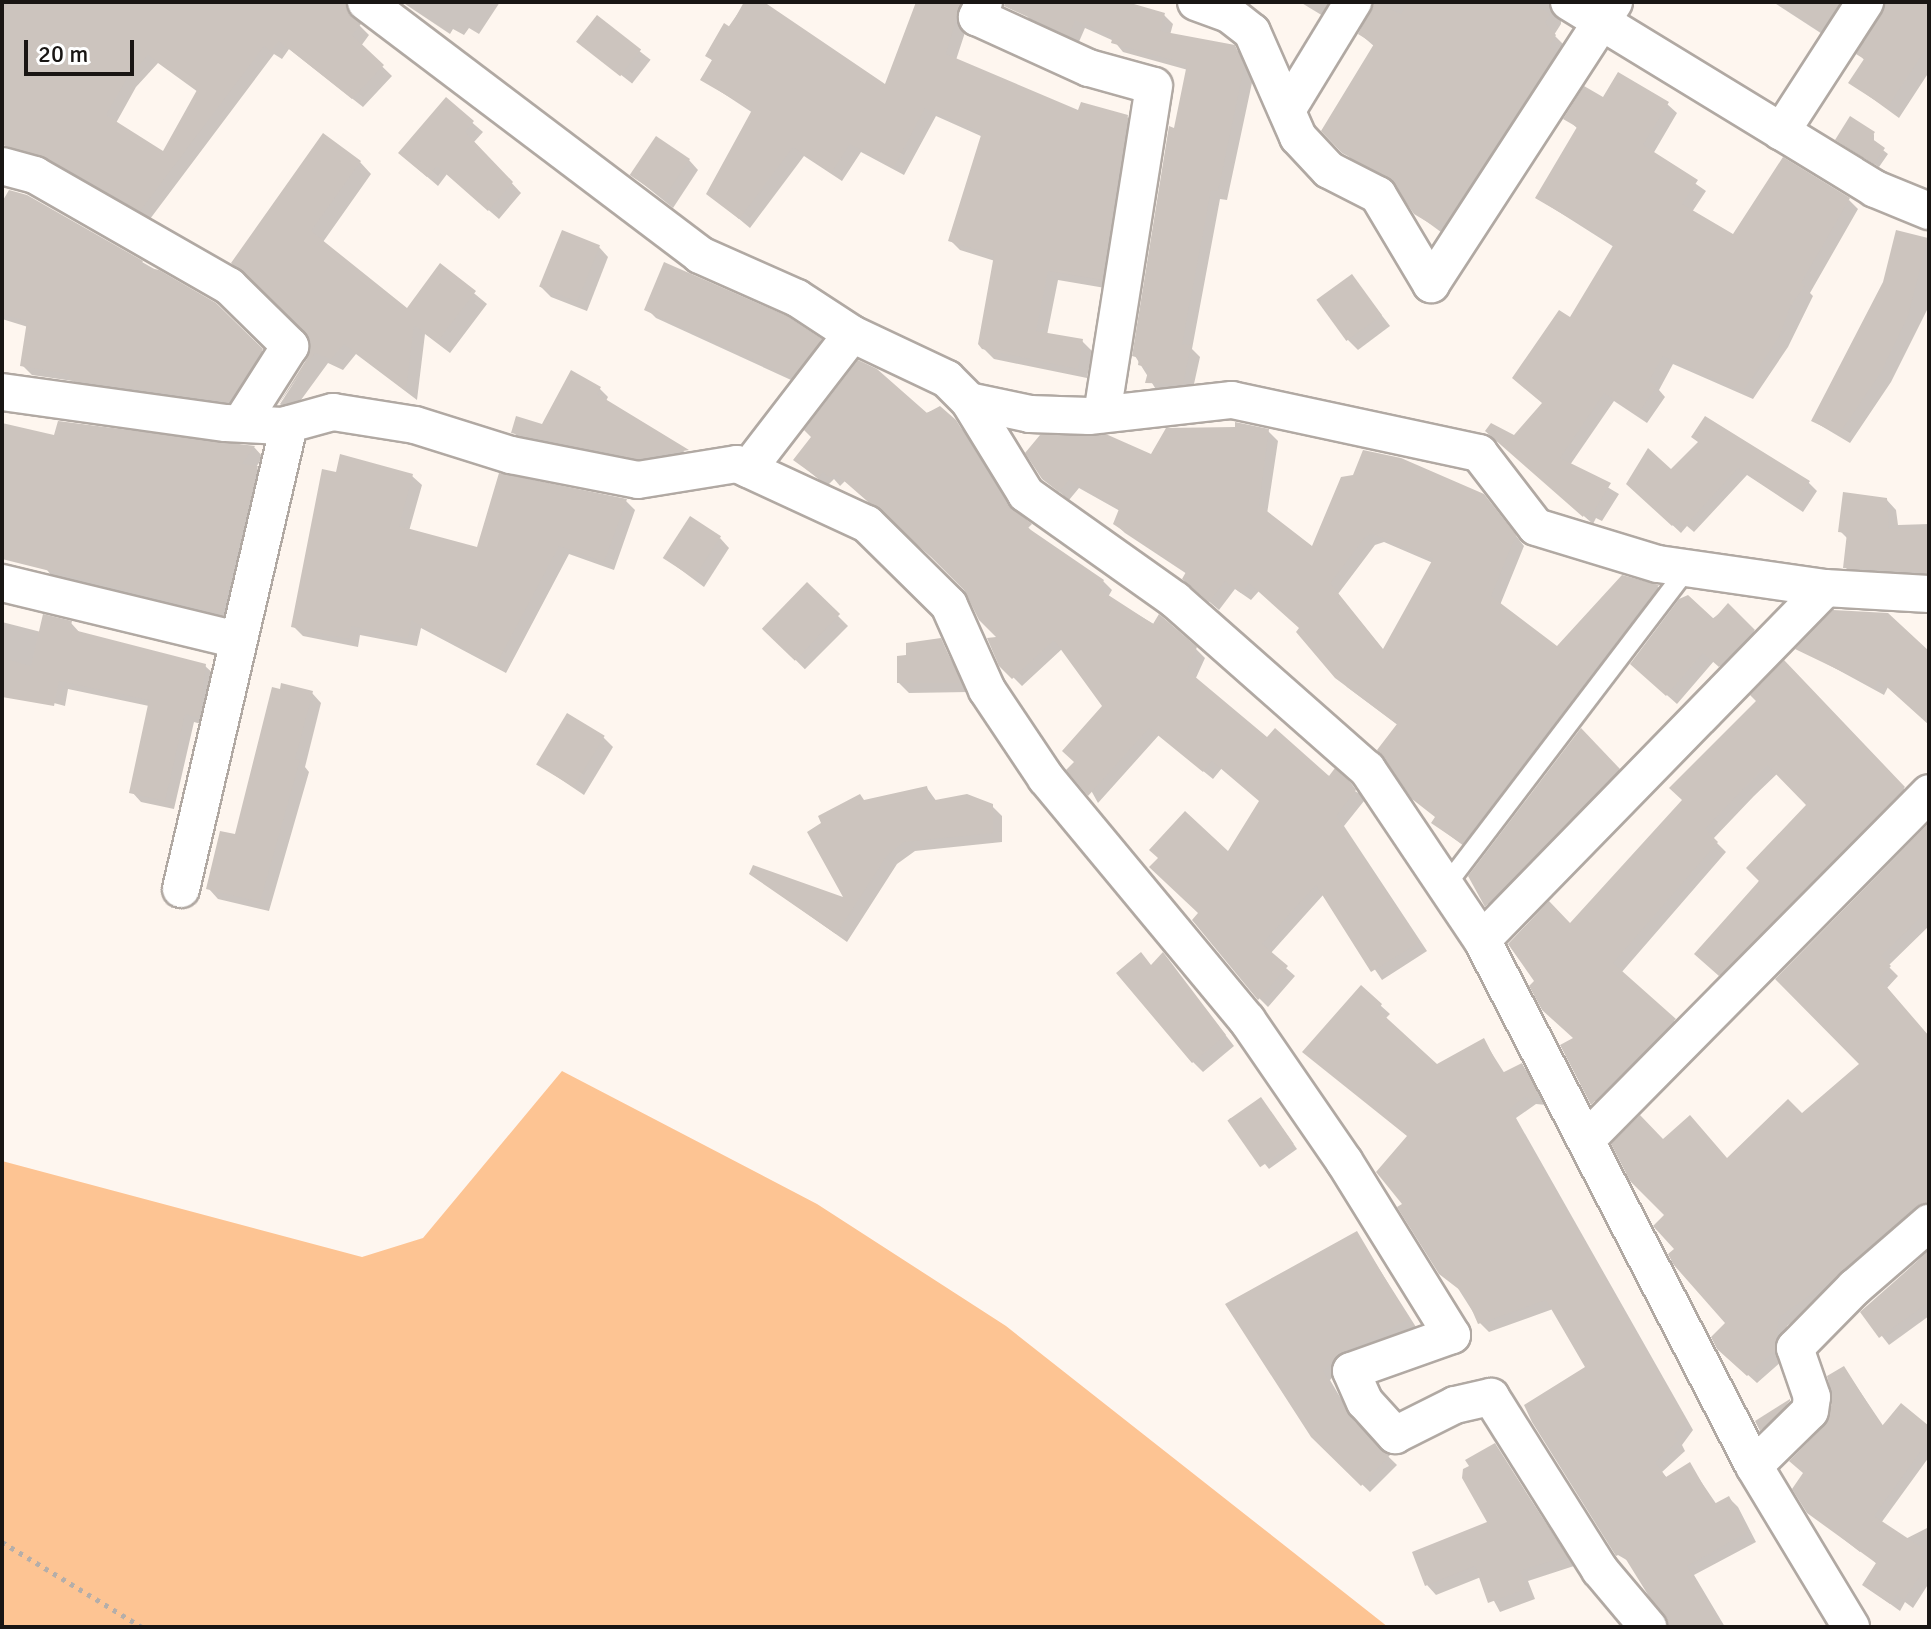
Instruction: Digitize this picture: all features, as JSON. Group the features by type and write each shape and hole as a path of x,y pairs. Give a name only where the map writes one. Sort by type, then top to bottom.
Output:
{"street":[{"path":"366,2 700,255 797,298 852,334 947,379 969,401 1026,494 1175,600 1367,769 1444,888 1482,940 1754,1466 1851,1627"},
{"path":"984,2 977,17 1089,68 1154,86 1102,414"},
{"path":"1196,2 1229,14 1252,32 1298,137 1329,170 1378,195 1431,284 1608,12"},
{"path":"1287,110 1353,2"},
{"path":"1569,2 1608,12 1781,132 1875,189 1929,211"},
{"path":"1781,132 1865,2"},
{"path":"2,166 35,175 229,286 290,346 241,423"},
{"path":"748,469 852,334"},
{"path":"2,392 241,423 289,424 333,412 638,480 737,464 867,524 949,605 987,690 1046,778 1247,1020 1344,1161 1452,1335 1351,1371 1365,1402 1395,1435 1455,1405 1491,1397 1600,1570 1648,1627"},
{"path":"969,401 1030,414 1102,414 1232,400 1479,453 1536,527 1686,570 1825,588 1929,594"},
{"path":"181,889 289,424"},
{"path":"2,583 238,640"},
{"path":"1482,940 1825,588"},
{"path":"1586,1140 1929,793"},
{"path":"1754,1466 1810,1411 1812,1397 1795,1348 1929,1223"}],"lane":[{"path":"1444,888 1686,570"}],"path":[{"path":"2,1542 142,1627"}],"shaded area":[{"path":"562,1071 817,1204 1006,1326 1388,1627 2,1627 2,1161 362,1257 423,1238"}],"building":[{"path":"2,2 345,2 361,24 352,35 384,65 352,99 279,41 271,51 264,46 140,211 45,157 2,145","holes":["148,55 197,90 163,151 106,115 127,78"]},
{"path":"744,2 764,2 885,84 916,2 961,2 946,54 1078,110 1081,102 1128,115 1102,280 1048,271 1036,331 1083,339 1078,369 982,349 978,344 994,255 948,241 982,132 925,108 894,167 850,144 831,173 793,147 739,219 706,194 752,110 700,80 712,60 705,56 724,23 730,27"},
{"path":"1005,2 1127,2 1165,13 1160,31 1235,45 1244,67 1218,191 1211,190 1182,344 1191,345 1183,384 1145,383 1149,368 1138,365 1139,358 1132,356 1169,126 1174,128 1187,64 1111,43 1113,36 1075,20 1069,36 1004,6"},
{"path":"1374,2 1401,14 1409,2 1531,2 1550,14 1545,23 1556,35 1549,47 1555,51 1552,59 1445,224 1438,220 1434,226 1414,214 1388,177 1342,153 1321,131 1374,44 1358,34"},
{"path":"1776,2 1840,2 1821,31"},
{"path":"1886,2 1929,2 1929,44 1887,108 1848,83 1864,59 1856,54"},
{"path":"597,15 641,49 620,76 576,42"},
{"path":"1618,72 1669,102 1643,145 1698,180 1682,204 1733,234 1783,157 1850,198 1801,283 1805,285 1790,307 1779,337 1743,391 1663,356 1649,381 1657,386 1637,415 1604,393 1560,458 1611,483 1593,513 1586,510 1583,517 1485,431 1491,423 1514,435 1542,403 1512,378 1559,310 1570,317 1614,244 1535,198 1577,127 1563,119 1584,86 1603,97"},
{"path":"446,97 474,121 465,132 513,182 488,211 437,166 427,177 398,153"},
{"path":"1850,116 1875,132 1871,138 1885,148 1874,164 1835,140"},
{"path":"323,133 361,161 311,231 407,308 440,263 476,291 437,342 414,325 406,391 344,344 331,359 315,353 278,405 308,357 310,340 231,263"},
{"path":"656,136 690,159 664,198 630,175"},
{"path":"9,190 27,195 143,261 140,266 159,270 216,303 263,349 229,402 69,380 70,374 20,366 27,321 2,314 2,202"},
{"path":"562,230 600,245 577,302 539,287"},
{"path":"1896,230 1928,238 1908,316 1881,372 1839,434 1811,421 1883,282"},
{"path":"664,262 787,316 822,339 792,377 644,310"},
{"path":"1352,274 1382,315 1346,341 1316,300"},
{"path":"858,360 877,369 927,413 940,406 956,420 1008,505 1032,524 1028,528 1104,580 1099,589 1153,624 1159,614 1197,647 1187,670 1267,737 1275,728 1329,776 1335,768 1351,783 1356,790 1336,816 1420,942 1371,972 1316,885 1262,944 1288,966 1258,1000 1192,920 1198,913 1149,867 1158,858 1149,850 1185,811 1228,851 1259,801 1212,761 1203,772 1149,728 1088,796 1066,770 1074,762 1062,751 1102,706 1054,640 1012,679 999,666 987,638 996,637 979,620 964,590 931,557 835,473 830,478 823,472 818,478 793,460 811,437 804,430"},
{"path":"571,370 601,387 597,394 689,450 638,459 511,433 516,416 542,424"},
{"path":"1705,416 1810,481 1797,500 1786,500 1738,468 1685,526 1678,519 1672,526 1626,484 1648,448 1671,469 1698,442 1691,437"},
{"path":"58,421 255,446 242,464 258,466 222,614 2,559 2,423 54,435"},
{"path":"1235,422 1269,429 1259,505 1312,546 1341,477 1353,475 1363,450 1401,458 1484,494 1516,535 1491,596 1557,646 1622,575 1659,585 1462,844 1431,823 1435,817 1412,799 1377,750 1397,724 1335,678 1296,632 1299,628 1249,583 1241,593 1225,581 1209,602 1182,579 1186,572 1113,524 1119,509 1069,480 1059,492 1042,479 1025,453 1040,435 1108,435 1151,454 1166,428 1235,427","holes":["1373,534 1433,559 1383,649 1330,583 1366,536"]},
{"path":"340,454 413,474 399,526 477,547 499,473 627,499 604,562 559,546 496,665 411,620 408,638 351,626 349,639 291,627 322,469 336,472"},
{"path":"1843,492 1887,498 1889,529 1929,529 1929,573 1843,568 1847,533 1838,532"},
{"path":"690,516 721,536 694,578 663,558"},
{"path":"807,582 840,614 795,661 762,629"},
{"path":"1688,595 1714,619 1728,603 1755,630 1719,667 1703,653 1666,696 1630,664 1679,599"},
{"path":"1833,610 1888,613 1929,651 1929,725 1878,679 1874,687 1795,649"},
{"path":"43,614 72,621 70,629 206,664 199,718 185,714 165,801 129,793 149,700 59,681 54,706 2,697 2,658 31,666"},
{"path":"941,638 961,683 897,683 897,656 906,655 906,643"},
{"path":"1784,660 1905,787 1719,976 1694,954 1759,881 1746,868 1806,805 1767,765 1745,787 1705,829 1718,842 1613,963 1676,1019 1591,1105 1560,1045 1573,1038 1542,1010 1529,986 1534,981 1508,944 1549,901 1570,923 1682,800 1669,788 1756,701 1750,695"},
{"path":"281,683 313,691 295,759 300,760 260,902 206,889 220,831 235,834 272,687 280,689"},
{"path":"567,713 605,736 574,787 536,764"},
{"path":"1581,728 1620,769 1485,907 1468,876"},
{"path":"927,786 930,801 967,794 993,804 993,833 904,842 888,854 836,934 749,874 753,865 843,897 807,832 821,823 818,816 860,794 864,800"},
{"path":"1929,823 1929,909 1881,956 1891,966 1879,978 1929,1036 1929,1203 1915,1207 1831,1281 1779,1317 1775,1350 1747,1376 1717,1349 1711,1337 1725,1323 1673,1264 1668,1254 1674,1249 1653,1226 1664,1215 1630,1181 1611,1144 1640,1115 1663,1139 1690,1115 1727,1158 1788,1099 1802,1113 1859,1064 1775,979"},
{"path":"1141,952 1151,965 1163,952 1226,1035 1192,1063 1116,973"},
{"path":"1361,985 1382,1004 1378,1010 1437,1064 1484,1038 1502,1073 1522,1063 1539,1096 1530,1100 1526,1096 1509,1109 1686,1420 1674,1435 1678,1441 1655,1462 1666,1477 1690,1462 1714,1504 1729,1496 1748,1532 1687,1566 1723,1627 1668,1627 1622,1553 1616,1556 1532,1422 1524,1405 1585,1367 1546,1300 1478,1324 1465,1294 1439,1274 1397,1207 1402,1204 1376,1172 1407,1136 1302,1052"},
{"path":"1261,1097 1294,1144 1260,1167 1227,1121"},
{"path":"1357,1231 1409,1319 1343,1352 1323,1371 1349,1416 1390,1455 1361,1486 1311,1437 1225,1304"},
{"path":"1929,1251 1929,1302 1879,1338 1860,1312"},
{"path":"1844,1366 1882,1426 1901,1403 1929,1426 1929,1440 1874,1516 1924,1549 1921,1556 1929,1562 1904,1600 1896,1595 1890,1604 1862,1585 1876,1563 1807,1513 1792,1489 1803,1473 1789,1461 1825,1425 1833,1400 1827,1376"},
{"path":"1790,1401 1760,1431 1755,1421"},
{"path":"1495,1443 1566,1556 1520,1571 1526,1589 1488,1603 1475,1566 1425,1586 1412,1552 1487,1522 1462,1478 1463,1469 1469,1466 1465,1460"}]}
